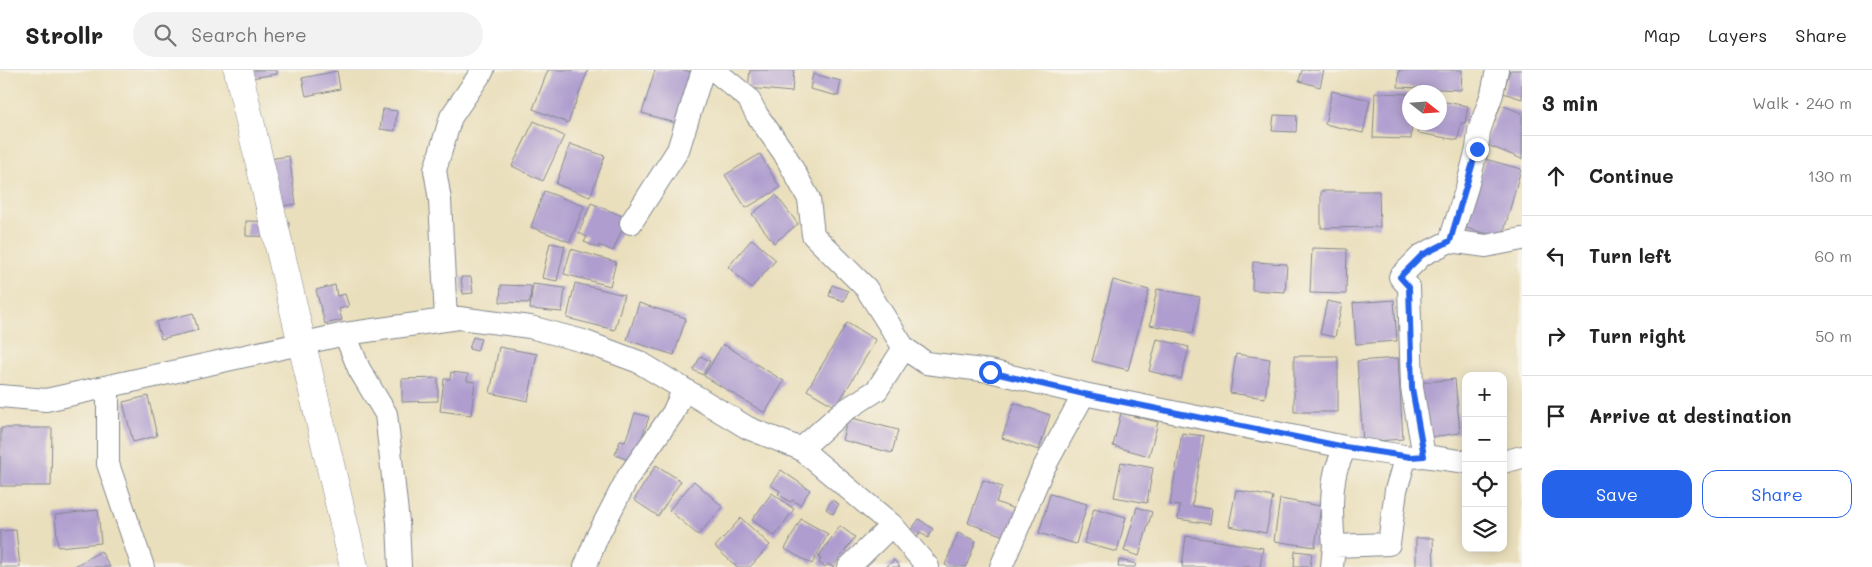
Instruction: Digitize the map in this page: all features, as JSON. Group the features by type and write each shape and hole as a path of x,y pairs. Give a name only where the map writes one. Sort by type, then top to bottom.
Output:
{"highway":[{"path":"238,70 354,567"}],"street":[{"path":"446,320 440,200 435,170 451,117 483,70"},
{"path":"630,223 678,150 703,70"},
{"path":"714,70 748,98 757,115 784,153 809,199 812,235 866,288 904,348 926,364 990,372 1084,394 1345,447 1462,462"},
{"path":"1450,241 1477,149 1479,131 1492,94 1497,70"},
{"path":"1345,447 1336,470 1333,497 1333,557 1389,544 1396,490 1415,456 1409,287 1400,277 1422,255 1450,241 1486,246 1522,239"},
{"path":"0,396 46,400 345,334 459,318 530,327 583,341 639,362 748,428 801,449 892,525 928,567"},
{"path":"345,334 359,369 386,414 398,522 400,567"},
{"path":"801,449 841,413 877,390 904,348"},
{"path":"108,387 108,464 143,567"},
{"path":"585,567 597,537 628,477 673,413 684,389"},
{"path":"1001,567 1042,471 1084,394"},
{"path":"1507,461 1522,457"},
{"path":"848,567 892,525"}],"building":[{"path":"237,70 277,70 277,74 238,80"},
{"path":"548,70 588,70 568,123 533,109"},
{"path":"655,70 684,70 694,73 679,124 642,113"},
{"path":"750,70 794,70 792,92 748,88"},
{"path":"1302,70 1324,70 1320,87 1299,81"},
{"path":"1399,70 1462,70 1461,90 1447,89 1447,85 1402,85 1402,87 1398,87"},
{"path":"1510,70 1522,70 1522,99 1503,93"},
{"path":"337,71 340,89 306,96 302,78"},
{"path":"813,74 841,81 838,96 810,89"},
{"path":"1332,91 1370,100 1363,133 1325,124"},
{"path":"1375,93 1402,94 1402,130 1412,130 1411,139 1373,138"},
{"path":"1447,102 1468,106 1465,123 1461,123 1458,140 1418,133 1419,130 1447,130"},
{"path":"1501,105 1522,113 1522,159 1485,144"},
{"path":"383,109 397,111 395,131 380,129"},
{"path":"1274,115 1297,116 1296,132 1272,131"},
{"path":"534,121 564,136 543,181 512,166"},
{"path":"570,144 605,156 590,197 556,184"},
{"path":"760,154 780,188 746,208 725,175"},
{"path":"289,156 296,204 256,210 249,162"},
{"path":"1485,159 1521,169 1502,238 1466,228"},
{"path":"544,191 584,206 570,242 531,227"},
{"path":"1321,191 1379,191 1380,227 1321,228"},
{"path":"776,195 798,224 774,243 752,214"},
{"path":"591,203 627,218 613,251 599,245 599,248 584,242 587,237 579,233"},
{"path":"246,221 289,222 289,237 246,236"},
{"path":"752,239 776,260 751,288 728,267"},
{"path":"550,243 565,246 557,281 542,278"},
{"path":"1312,248 1347,249 1346,294 1310,293"},
{"path":"571,249 616,262 610,286 564,274"},
{"path":"1253,262 1287,264 1285,292 1252,290"},
{"path":"461,277 471,277 473,293 463,294"},
{"path":"1113,280 1149,290 1128,370 1092,361"},
{"path":"575,283 624,295 615,330 567,318"},
{"path":"533,284 565,288 562,312 530,309"},
{"path":"335,285 337,296 345,294 349,306 339,309 342,320 325,324 316,290"},
{"path":"501,285 531,286 530,303 500,302"},
{"path":"832,285 848,291 844,301 829,296"},
{"path":"1157,289 1200,297 1193,333 1150,325"},
{"path":"1394,300 1397,341 1356,344 1353,303"},
{"path":"1327,301 1342,304 1335,337 1320,334"},
{"path":"639,303 686,318 674,355 627,340"},
{"path":"193,313 198,330 161,339 156,322"},
{"path":"847,323 876,340 836,407 807,390"},
{"path":"473,337 481,339 477,351 469,349"},
{"path":"1157,339 1189,347 1181,379 1149,371"},
{"path":"723,344 784,381 765,413 704,376"},
{"path":"499,347 537,354 528,401 490,393"},
{"path":"1236,354 1270,359 1265,398 1230,393"},
{"path":"701,356 710,361 703,375 693,370"},
{"path":"1294,356 1338,356 1338,412 1294,412"},
{"path":"1398,358 1403,439 1363,442 1357,361"},
{"path":"451,372 468,374 467,381 475,382 471,415 440,411 444,379 450,379"},
{"path":"438,378 438,401 402,402 402,379"},
{"path":"1455,379 1460,433 1424,438 1418,383"},
{"path":"148,396 157,436 133,442 123,402"},
{"path":"1014,403 1050,415 1039,450 1002,438"},
{"path":"635,413 649,417 637,452 631,461 615,455 620,441 625,442"},
{"path":"1121,413 1158,422 1149,456 1113,446"},
{"path":"848,417 898,430 892,453 842,440"},
{"path":"1,428 52,428 51,486 0,486"},
{"path":"1182,433 1204,436 1192,506 1212,509 1210,524 1178,519 1180,506 1170,505"},
{"path":"1121,462 1153,468 1147,503 1114,497"},
{"path":"656,465 681,481 658,516 634,500"},
{"path":"781,470 810,490 800,505 793,500 790,502 778,494 780,491 770,485"},
{"path":"983,480 1002,487 996,502 1022,512 1012,539 968,523"},
{"path":"694,481 723,507 698,535 669,510"},
{"path":"1236,490 1273,497 1266,533 1229,526"},
{"path":"772,493 794,509 775,536 752,520"},
{"path":"1050,494 1087,504 1076,544 1039,533"},
{"path":"1280,499 1321,506 1315,547 1274,541"},
{"path":"832,500 839,504 833,514 826,509"},
{"path":"1137,507 1152,512 1139,556 1124,551"},
{"path":"1094,508 1126,517 1117,552 1084,543"},
{"path":"98,510 101,543 58,547 55,515"},
{"path":"741,518 770,545 750,567 737,567 715,547"},
{"path":"801,519 828,534 812,564 785,549"},
{"path":"919,519 933,529 928,538 920,532 916,538 909,533"},
{"path":"840,526 855,537 833,567 828,564 825,567 819,563 821,559 818,557"},
{"path":"16,530 20,567 0,567 0,531"},
{"path":"958,533 976,541 966,567 950,567 945,565"},
{"path":"1186,536 1263,548 1260,567 1182,567"},
{"path":"1416,538 1433,538 1434,567 1416,567"},
{"path":"101,551 110,567 73,567"},
{"path":"1295,551 1312,553 1310,567 1294,567"},
{"path":"894,560 900,567 886,567"},
{"path":"1119,560 1136,564 1135,567 1118,567"}],"route":[{"path":"990,372 1084,394 1345,447 1411,457 1424,456 1412,388 1409,287 1400,277 1422,255 1450,241 1455,218 1477,149"}]}
